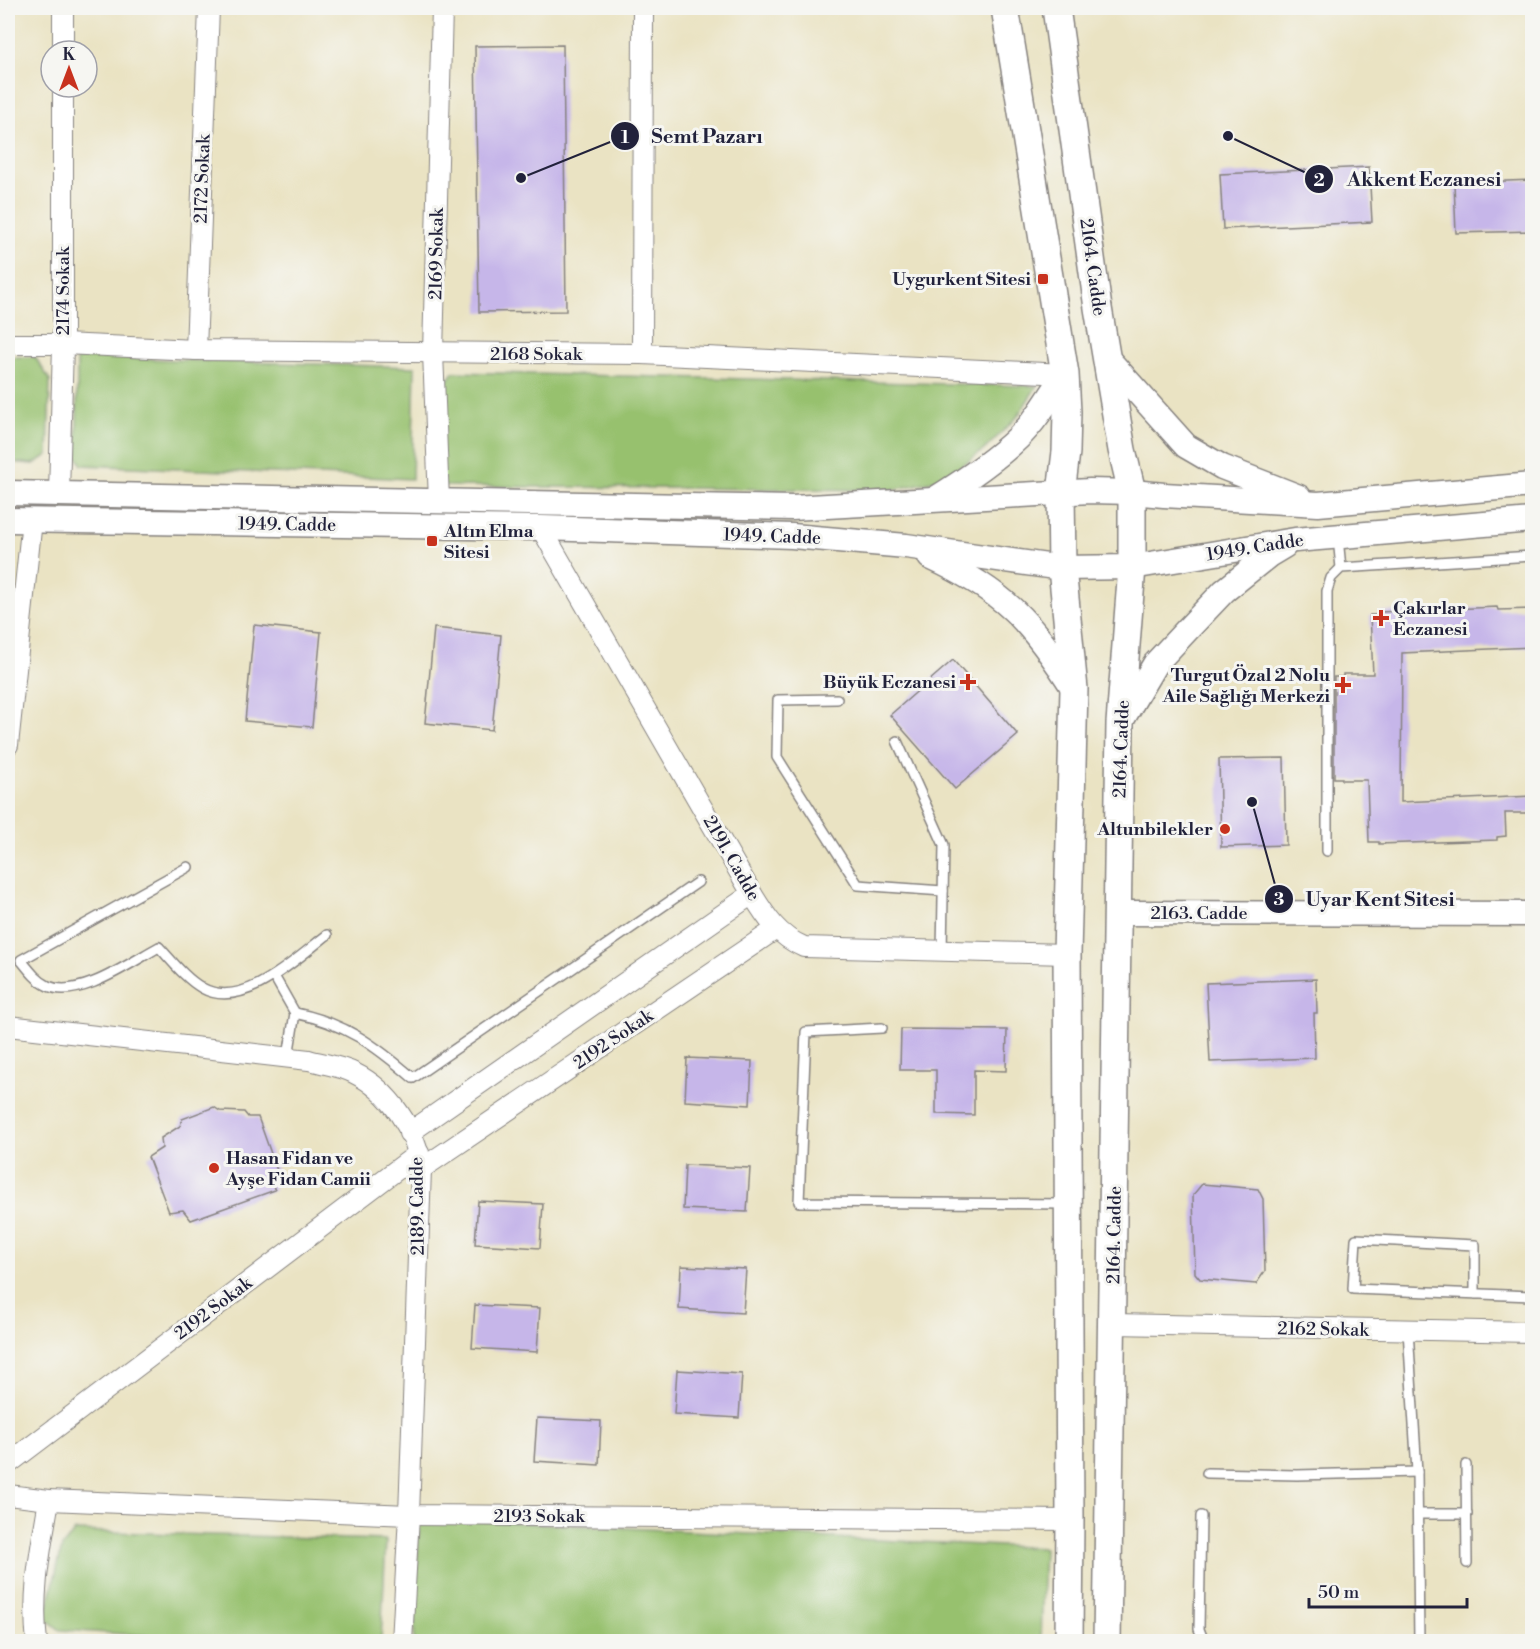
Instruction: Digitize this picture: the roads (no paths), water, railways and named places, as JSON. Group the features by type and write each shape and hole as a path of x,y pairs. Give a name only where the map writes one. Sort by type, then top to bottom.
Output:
{"main road":[{"path":"1005,8 1065,374 1065,452 1061,493 1062,568 1074,689 1067,954 1069,1641"},
{"name":"2164. Cadde","path":"1056,8 1098,308 1131,492 1132,567 1120,723 1107,1641"}],"street":[{"path":"63,8 63,39"},
{"name":"2172 Sokak","path":"196,350 209,8"},
{"name":"2169 Sokak","path":"439,501 433,353 442,8"},
{"path":"642,354 643,8"},
{"name":"2174 Sokak","path":"59,494 63,344 63,99"},
{"name":"2168 Sokak","path":"8,344 196,350 642,354 1065,374"},
{"path":"1107,358 1186,446 1222,467 1318,504"},
{"path":"932,501 964,481 1019,437 1050,398 1065,374"},
{"name":"1949. Cadde","path":"8,493 792,508 1061,493 1131,492 1318,504 1533,484"},
{"name":"1949. Cadde","path":"8,520 541,528 792,536 906,546 1062,568 1132,567 1295,540 1533,520"},
{"path":"8,745 32,520"},
{"name":"2191. Cadde","path":"541,528 752,894 776,929 789,940 804,947 1067,954"},
{"path":"1120,723 1155,664 1224,591 1269,555 1295,540"},
{"path":"906,546 979,582 1010,605 1043,643 1074,689"},
{"path":"409,1133 752,894"},
{"name":"2163. Cadde","path":"1118,913 1533,914"},
{"name":"2192 Sokak","path":"8,1464 420,1161 776,929"},
{"name":"2189. Cadde","path":"8,1026 288,1057 353,1072 384,1094 409,1133 420,1161 409,1515 402,1641"},
{"name":"2162 Sokak","path":"1113,1324 1533,1332"},
{"name":"2193 Sokak","path":"8,1495 49,1500 409,1515 1070,1520"},
{"path":"37,1641 35,1586 49,1500"}],"lane":[{"path":"1338,536 1341,568"},
{"path":"1327,851 1327,591 1331,578 1341,568 1533,556"},
{"path":"837,699 778,700 777,757 858,885 943,891"},
{"path":"897,741 944,845 942,951"},
{"path":"188,867 21,960 48,986 68,990 88,986 159,947 194,983 216,993 240,993 274,976 327,936"},
{"path":"295,1012 346,1028 366,1040 413,1078 698,882"},
{"path":"274,976 295,1012 288,1057"},
{"path":"882,1028 806,1032 799,1202 1068,1204"},
{"path":"1475,1294 1475,1245 1356,1239 1353,1289 1475,1294 1533,1296"},
{"path":"1408,1330 1417,1472 1419,1641"},
{"path":"1466,1464 1467,1563"},
{"path":"1207,1473 1297,1475 1417,1472"},
{"path":"1418,1514 1467,1514"},
{"path":"1201,1516 1199,1629 1204,1641"}],"place":[{"name":"Akkent Eczanesi","path":"1228,136"},
{"name":"Semt Pazarı","path":"521,178"},
{"name":"Uygurkent Sitesi","path":"1043,279"},
{"name":"Altın Elma Sitesi","path":"432,541"},
{"name":"Çakırlar Eczanesi","path":"1381,618"},
{"name":"Büyük Eczanesi","path":"968,682"},
{"name":"Turgut Özal 2 Nolu Aile Sağlığı Merkezi","path":"1343,685"},
{"name":"Uyar Kent Sitesi","path":"1252,802"},
{"name":"Altunbilekler","path":"1225,829"},
{"name":"Hasan Fidan ve Ayşe Fidan Camii","path":"214,1168"}]}
